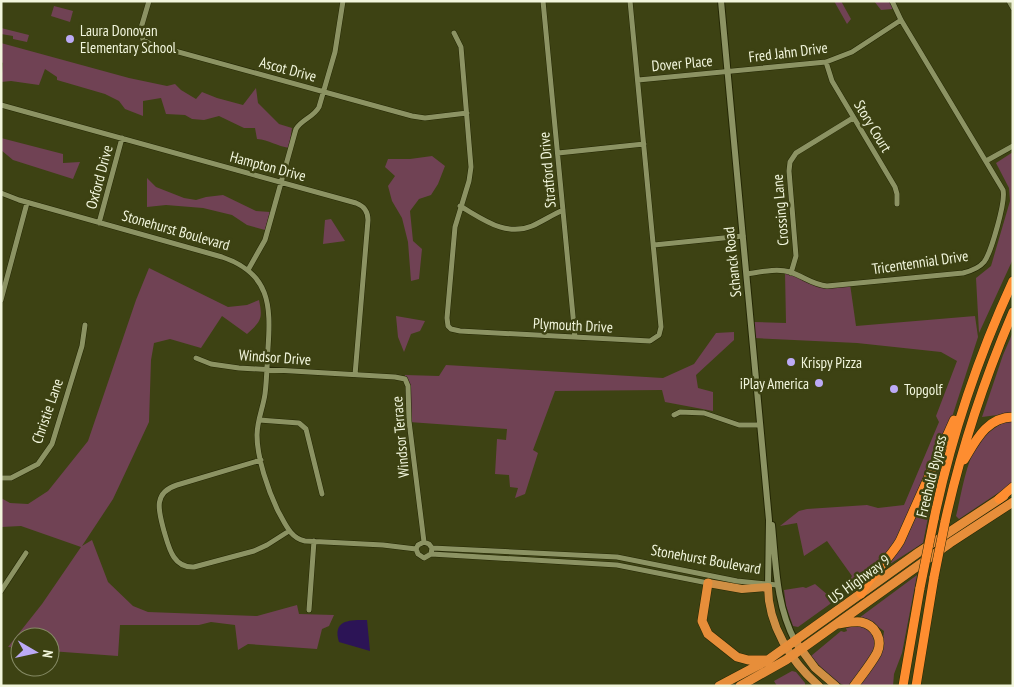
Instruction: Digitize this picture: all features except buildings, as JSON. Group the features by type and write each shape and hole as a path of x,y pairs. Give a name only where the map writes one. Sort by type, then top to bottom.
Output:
{"highway":[{"name":"Freehold Bypass","path":"903,686 920,588 951,449 987,340 1013,281"},
{"name":"Freehold Bypass","path":"916,686 934,577 958,468 977,406 1013,312"},
{"path":"861,594 865,584 888,560 900,541 958,412 964,405"},
{"path":"958,468 984,429 996,420 1013,417"},
{"path":"999,499 1013,487"},
{"name":"US Highway 9","path":"740,686 767,672 797,645 861,594 938,540 1013,491"},
{"name":"US Highway 9","path":"797,645 835,625 950,543 1013,502"},
{"path":"708,583 702,621 708,634 737,657 748,660 768,660"},
{"path":"835,625 862,622 874,629 879,638 876,654 854,686"},
{"path":"920,686 925,653 922,648"},
{"name":"US Highway 9","path":"719,686 768,660 789,652"}],"main road":[{"name":"Stonehurst Boulevard","path":"708,583 742,589 769,585"},
{"name":"Schanck Road","path":"769,585 772,613 789,652 806,674 819,686"},
{"path":"797,645 819,672 836,686"}],"street":[{"name":"Ascot Drive","path":"149,1 141,31 143,40 147,42 417,118 467,113"},
{"path":"248,270 265,240 296,129 303,120 317,112 335,52 344,1"},
{"name":"Stratford Drive","path":"543,1 575,337"},
{"name":"Plymouth Drive","path":"454,33 461,47 471,167 469,182 460,206 454,234 447,318 450,328 460,331 655,340 662,327 630,1"},
{"name":"Schanck Road","path":"721,1 770,520 769,585"},
{"name":"Tricentennial Drive","path":"747,274 781,270 826,286 964,273 977,268 986,260 1004,197 1002,187 901,20 892,1"},
{"path":"1008,1 1013,8"},
{"name":"Fred Jahn Drive","path":"728,71 826,62 852,52 901,20"},
{"name":"Story Court","path":"826,62 832,82 895,187 898,194 897,204"},
{"name":"Dover Place","path":"638,80 728,71"},
{"name":"Hampton Drive","path":"1,105 282,182 356,203 363,207 367,213 368,220 355,375"},
{"name":"Crossing Lane","path":"791,273 796,256 788,171 790,162 799,151 853,118"},
{"name":"Oxford Drive","path":"99,223 122,138"},
{"path":"558,153 644,144"},
{"path":"986,161 1013,146"},
{"name":"Stonehurst Boulevard","path":"1,193 27,203 222,257 248,270 261,287 269,310 265,395 257,438 261,460 275,505 289,531 301,540 416,549 422,558 427,558 431,554 624,566 708,583"},
{"path":"1,300 27,203"},
{"path":"460,206 494,226 511,230 530,226 563,210"},
{"path":"654,245 743,236"},
{"name":"Christie Lane","path":"1,478 11,478 38,464 52,444 82,346 85,325"},
{"name":"Windsor Drive","path":"196,358 211,364 267,370 355,375"},
{"name":"Windsor Terrace","path":"355,375 400,378 407,382 410,429 424,542"},
{"path":"674,415 680,412 704,412 739,425 760,425"},
{"path":"259,420 299,422 302,424 306,429 322,494"},
{"path":"261,460 173,486 166,491 161,499 158,510 170,552 179,563 194,568 254,551 289,531"},
{"name":"Schanck Road","path":"770,520 783,614 797,645"},
{"path":"309,610 314,541"},
{"path":"416,549 424,542 432,548 431,554"},
{"name":"Stonehurst Boulevard","path":"432,548 617,557 737,581 778,585"},
{"path":"1,591 26,552"},
{"path":"578,562 579,554"},
{"path":"679,577 681,569"},
{"path":"702,574 708,583"}],"shaded area":[{"path":"834,1 841,1 851,19 847,24"},
{"path":"874,1 892,1 893,9 881,10"},
{"path":"54,6 73,11 70,22 51,16"},
{"path":"1,28 29,35 27,42 13,39 13,36 1,34"},
{"path":"1,43 129,78 167,86 175,84 196,99 202,92 243,105 256,88 258,103 279,124 292,128 289,148 257,139 255,128 244,128 219,116 204,120 192,119 185,115 166,114 161,98 143,101 143,116 125,109 119,101 105,94 57,80 57,77 45,69 39,85 11,81 1,82 3,63 1,62"},
{"path":"1,138 63,154 63,163 80,162 73,179 13,160 1,150"},
{"path":"1013,152 1013,259 979,333 976,278 991,266 1010,201 1009,188 996,163"},
{"path":"432,156 445,166 438,184 431,195 419,199 410,211 413,241 422,249 419,279 411,281 408,242 402,218 392,201 388,186 395,176 385,167 388,159"},
{"path":"147,178 156,187 184,198 196,200 223,195 256,211 270,212 265,230 247,225 232,215 203,208 166,205 147,207"},
{"path":"331,219 345,241 323,244 325,220"},
{"path":"149,268 228,307 247,305 259,300 261,316 258,323 247,334 222,316 201,348 170,339 154,343 151,360 149,422 113,499 82,546 92,540 108,582 133,606 148,612 257,616 297,605 299,614 334,615 329,626 322,629 317,649 248,644 238,650 235,625 211,622 199,625 120,625 118,656 60,652 60,627 24,627 81,547 21,526 1,527 1,498 10,503 28,504 48,491 88,441 136,300"},
{"path":"785,272 820,285 850,284 856,326 975,316 978,337 953,414 894,549 873,573 848,590 845,588 852,576 827,541 804,556 797,523 780,526 799,511 807,509 867,505 878,508 904,505 939,422 936,416 957,361 941,352 857,343 754,338 753,322 786,323"},
{"path":"396,316 425,321 420,331 411,334 404,352 398,337"},
{"path":"734,332 734,340 696,375 698,388 713,392 713,411 665,402 662,390 555,391 533,450 538,453 525,494 515,498 518,488 510,487 509,475 495,474 497,439 506,440 507,429 409,422 405,375 439,376 446,365 663,378 694,364 716,333"},
{"path":"1013,332 1013,413 982,417 1003,355"},
{"path":"1007,421 1013,421 1013,483 959,519 956,516 968,466 976,447 987,434"},
{"path":"943,456 934,487 923,543 890,564 911,528"},
{"path":"917,575 902,653 894,674 893,686 858,686 881,653 884,631 874,624 859,618"},
{"path":"815,584 829,596 837,599 798,627 793,626 786,606 784,590 806,588"},
{"path":"367,620 370,651 339,642 338,629 344,622"},
{"path":"858,625 867,626 875,633 876,651 851,686 839,683 828,675 811,656 841,631 847,631 846,628"},
{"path":"792,671 796,672 805,683 805,686 777,686 774,681"}],"place":[{"name":"Laura Donovan Elementary School","path":"70,39"},
{"name":"Krispy Pizza","path":"791,362"},
{"name":"iPlay America","path":"819,383"},
{"name":"Topgolf","path":"894,389"}]}
